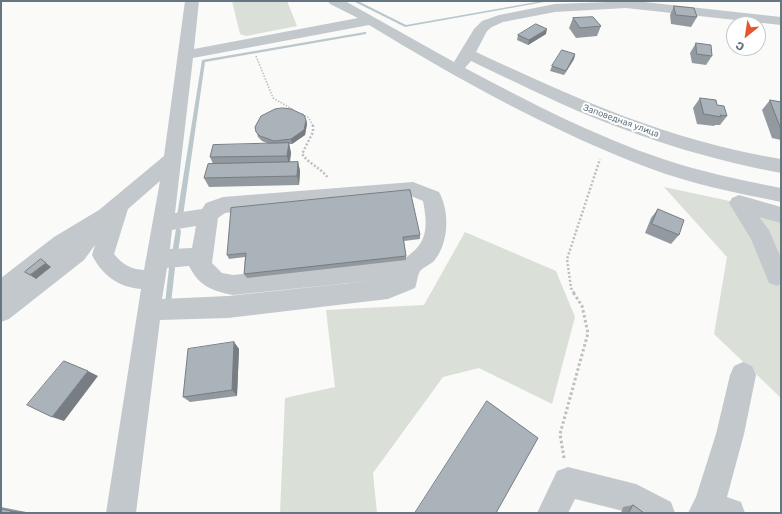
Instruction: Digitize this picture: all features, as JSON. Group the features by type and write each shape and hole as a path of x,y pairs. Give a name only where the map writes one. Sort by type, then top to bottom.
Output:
{"street":[{"path":"121,513 149,310 173,159 187,55 192,1"},
{"path":"335,1 371,20 456,70 536,112 607,144 657,164 715,181 781,195"},
{"path":"456,70 468,54 481,29 487,24 499,19 555,8 626,4 781,21"},
{"path":"187,55 371,20"},
{"name":"Заповедная улица","path":"468,54 573,103 680,143 755,162 781,166"},
{"path":"1,291 62,243 113,210 173,159"},
{"path":"149,310 231,296 388,289 406,281 409,267 427,254 434,240 437,221 432,197 413,189 223,205 213,209 208,216 200,266 231,296"},
{"path":"777,276 760,236 738,203 781,215"},
{"path":"113,210 103,255 113,270 132,280 156,269 201,256"},
{"path":"1,311 76,254 113,210"},
{"path":"163,223 208,216"},
{"path":"714,511 742,375"},
{"path":"552,513 568,482 636,499 660,513"}],"path":[{"path":"256,57 273,98 305,116 314,126 314,134 302,154 306,161 324,171 330,183 329,196"},
{"path":"568,482 560,434 588,333 582,306 571,288 567,260 598,162 607,144"}],"shaded area":[{"path":"232,1 287,1 297,26 246,36 240,34"},
{"path":"664,187 781,212 781,398 714,334 727,257"},
{"path":"465,232 556,271 575,317 552,404 479,368 443,377 373,473 377,513 280,513 285,398 335,387 326,310 424,305"}],"building":[{"path":"674,6 694,8 697,17 676,15"},
{"path":"593,17 601,26 580,28 573,18"},
{"path":"536,24 547,29 529,40 518,35"},
{"path":"696,43 711,45 712,56 697,54"},
{"path":"562,50 575,54 566,71 552,66"},
{"path":"700,98 716,100 717,105 724,106 727,116 720,115 721,117 704,114"},
{"path":"770,100 781,102 781,129"},
{"path":"275,109 291,109 304,115 306,120 304,130 291,139 274,141 260,136 256,132 255,127 261,116"},
{"path":"289,143 287,156 210,157 213,145"},
{"path":"298,162 297,176 204,178 208,164"},
{"path":"410,190 420,235 403,237 406,256 244,274 246,253 227,255 231,208"},
{"path":"658,209 684,220 679,235 652,224"},
{"path":"41,259 46,263 30,275 25,272"},
{"path":"234,342 232,390 183,397 188,349"},
{"path":"64,361 88,371 52,417 27,405"},
{"path":"487,401 538,438 496,513 415,513"},
{"path":"633,505 644,513 629,513"},
{"path":"1,509 11,511 10,513 1,513"}],"waterway":[{"path":"355,1 405,26 548,1"},
{"path":"180,216 203,61 365,33"},
{"path":"175,253 178,231"},
{"path":"168,303 172,268"}]}
